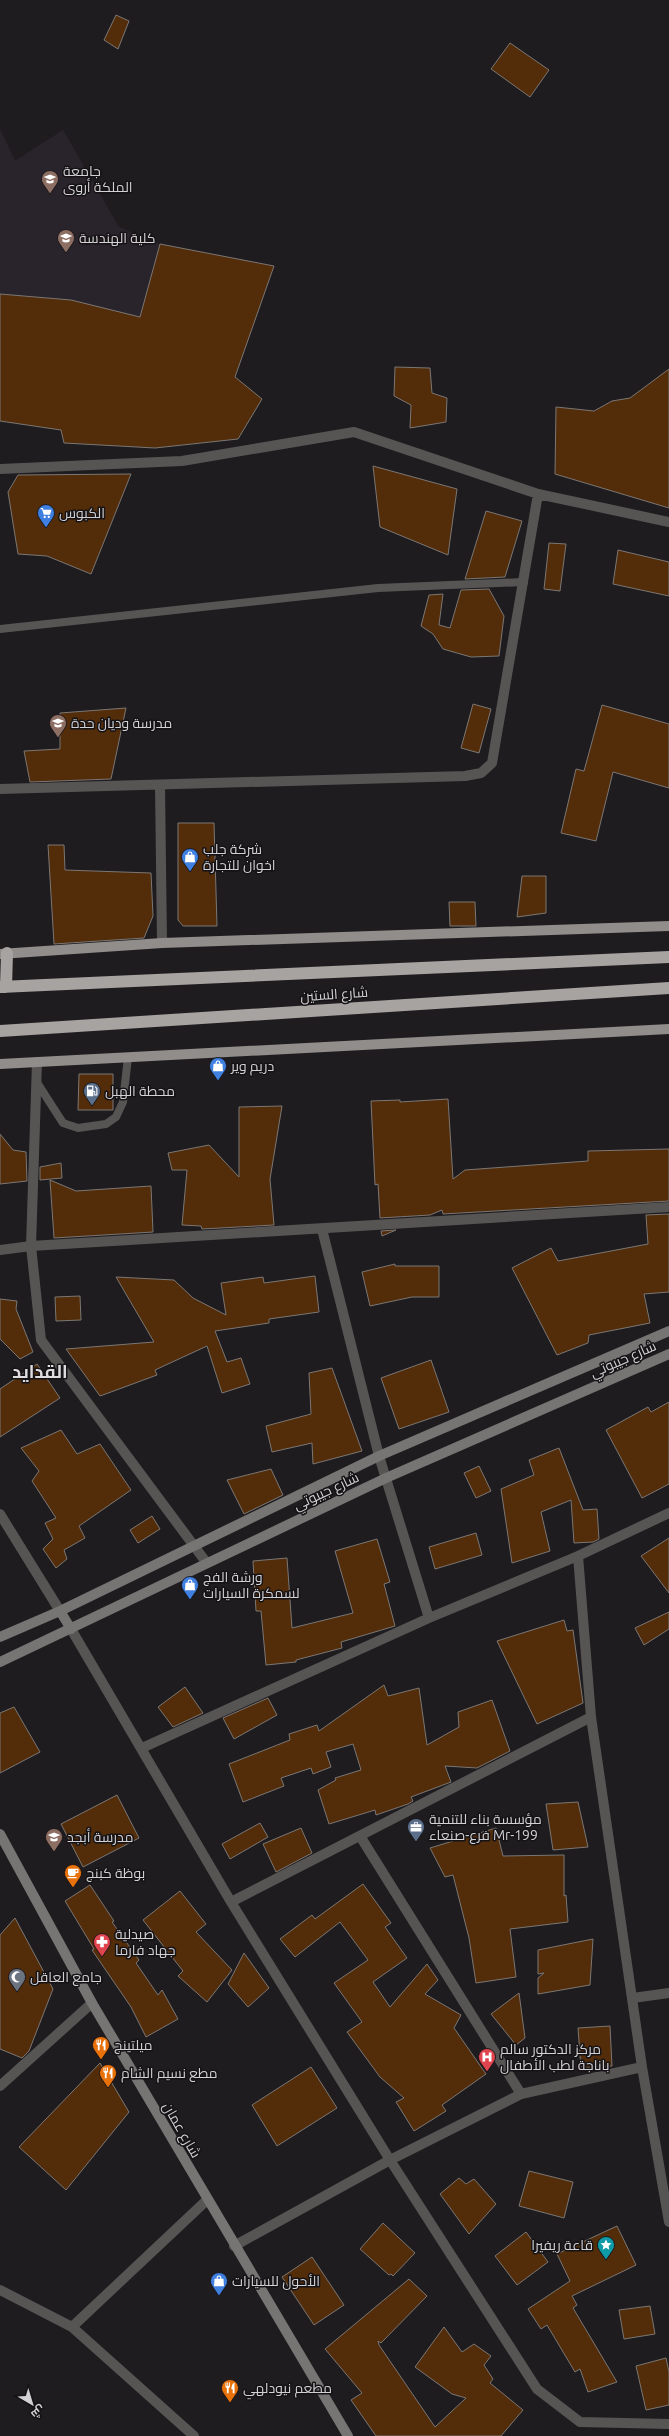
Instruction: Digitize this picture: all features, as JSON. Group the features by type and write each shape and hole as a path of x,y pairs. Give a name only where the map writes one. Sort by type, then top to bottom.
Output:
{"highway":[{"path":"3,987 4,953"},
{"name":"شارع الستين","path":"3,987 669,957"},
{"name":"شارع الستين","path":"0,1031 669,988"}],"main road":[{"path":"4,953 162,943 669,926"},
{"path":"0,1064 669,1029"}],"street":[{"path":"0,469 182,461 354,432 538,494 669,522"},
{"path":"0,789 465,776 480,773 492,763 538,494"},
{"path":"160,785 162,943"},
{"path":"37,1062 31,1246 41,1340 206,1562"},
{"path":"0,1250 31,1246 669,1207"},
{"path":"322,1229 379,1456 429,1618"},
{"name":"شارع جيبوتي","path":"0,1637 60,1611 379,1456 669,1331"},
{"name":"شارع جيبوتي","path":"0,1662 71,1629 206,1562 386,1478 669,1354"},
{"path":"142,1748 429,1618 578,1556 669,1513"},
{"path":"0,1514 142,1748 231,1902 390,2160 537,2389 580,2422 669,2424"},
{"path":"578,1556 591,1717 642,2067 669,2222"},
{"path":"231,1902 591,1717"},
{"name":"شارع عمان","path":"0,1834 92,2003 234,2246 348,2436"},
{"path":"360,1836 521,2094"},
{"path":"633,1998 669,1994"},
{"path":"0,2086 92,2003"},
{"path":"234,2246 390,2160 521,2094 642,2067"},
{"path":"72,2327 207,2200"},
{"path":"0,2290 72,2327 194,2436"}],"lane":[{"path":"0,629 378,588 524,582"},
{"path":"36,1080 62,1123 78,1128 106,1124 116,1117 124,1102 128,1057"}],"shaded area":[{"name":"جامعة الملكة أروى","path":"0,129 15,161 63,130 119,227 160,244 140,317 0,294"}],"building":[{"path":"116,15 129,21 118,49 104,40"},
{"path":"510,43 549,70 530,97 491,69"},
{"path":"160,244 274,266 235,377 262,399 238,439 155,448 64,443 61,430 0,421 0,294 71,300 140,317"},
{"path":"395,367 430,368 432,393 447,398 446,422 410,428 411,405 394,396"},
{"path":"669,369 669,508 555,474 556,407 594,411 612,401 630,398"},
{"path":"373,466 457,489 448,555 380,527"},
{"path":"131,474 91,574 47,556 18,554 8,492 18,475"},
{"path":"486,511 522,521 505,577 465,579"},
{"path":"549,543 566,544 560,591 544,589"},
{"path":"618,550 669,562 669,596 613,584"},
{"path":"489,589 504,616 499,656 471,657 443,649 433,634 421,626 429,595 443,594 439,625 450,628 461,590"},
{"path":"473,704 491,709 479,753 461,748"},
{"path":"602,705 669,724 669,788 613,772 596,841 561,833 576,769 584,771"},
{"path":"126,708 111,779 30,782 24,751 60,749 60,713"},
{"path":"178,823 214,823 217,926 183,926 178,920"},
{"path":"48,845 64,845 65,870 151,873 153,916 144,938 54,944"},
{"path":"522,876 546,876 546,913 517,917"},
{"path":"449,902 475,902 476,926 450,926"},
{"path":"79,1074 113,1074 113,1110 78,1110"},
{"path":"448,1099 453,1179 465,1170 588,1161 588,1151 669,1149 669,1201 443,1214 442,1210 430,1215 380,1218 378,1184 375,1185 371,1101 400,1100 400,1102"},
{"path":"282,1106 270,1179 274,1225 202,1229 201,1226 182,1225 187,1170 172,1170 168,1153 209,1145 239,1177 239,1107"},
{"path":"0,1134 13,1150 26,1152 27,1181 0,1184"},
{"path":"61,1163 62,1178 40,1180 40,1167"},
{"path":"50,1180 76,1191 151,1186 153,1232 54,1238"},
{"path":"669,1214 669,1292 644,1294 650,1323 589,1335 588,1343 557,1355 512,1268 551,1248 558,1261 648,1244 646,1215"},
{"path":"396,1230 382,1236 381,1231"},
{"path":"395,1264 395,1266 439,1266 439,1297 412,1297 370,1306 362,1272"},
{"path":"315,1276 319,1312 269,1319 269,1323 215,1331 227,1362 241,1358 250,1384 222,1393 207,1346 155,1370 157,1375 100,1396 66,1349 154,1342 116,1277 174,1280 193,1298 226,1315 221,1283 263,1277 264,1283"},
{"path":"80,1296 81,1320 56,1321 55,1297"},
{"path":"0,1299 17,1301 16,1309 33,1352 20,1359 0,1339"},
{"path":"431,1360 449,1412 399,1429 381,1378"},
{"path":"37,1364 60,1398 0,1437 0,1389"},
{"path":"332,1368 362,1451 313,1464 312,1443 272,1452 266,1426 311,1414 309,1373"},
{"path":"669,1402 669,1484 642,1498 606,1430 648,1407 651,1412"},
{"path":"61,1430 77,1454 100,1444 131,1490 79,1526 85,1538 64,1550 67,1559 56,1568 43,1549 53,1539 45,1523 56,1518 32,1481 39,1471 21,1448"},
{"path":"559,1448 583,1510 597,1509 599,1539 593,1542 574,1543 571,1500 541,1512 550,1551 512,1563 501,1489 534,1475 529,1460"},
{"path":"479,1466 491,1491 476,1498 464,1473"},
{"path":"271,1469 283,1495 244,1514 227,1480"},
{"path":"152,1516 160,1529 138,1543 130,1530"},
{"path":"476,1533 482,1555 435,1569 429,1547"},
{"path":"669,1538 669,1593 641,1556"},
{"path":"377,1539 390,1582 384,1584 395,1626 341,1642 342,1648 296,1660 296,1662 266,1665 261,1611 256,1611 253,1561 287,1558 292,1628 353,1613 335,1551"},
{"path":"669,1612 669,1629 644,1645 635,1628"},
{"path":"564,1620 567,1631 573,1630 583,1703 537,1724 497,1641"},
{"path":"384,1685 388,1696 419,1688 427,1745 459,1727 458,1712 492,1700 510,1751 477,1768 445,1766 451,1782 411,1797 413,1801 408,1804 376,1815 375,1810 329,1824 318,1790 336,1780 335,1778 361,1770 353,1744 326,1752 331,1767 313,1774 311,1768 281,1778 284,1786 243,1802 229,1764 290,1740 289,1734 317,1725 319,1731"},
{"path":"185,1687 203,1713 173,1727 158,1707"},
{"path":"268,1698 277,1715 234,1739 223,1718"},
{"path":"14,1707 40,1752 0,1773 0,1713"},
{"path":"117,1795 139,1838 83,1867 61,1824"},
{"path":"578,1802 588,1847 553,1850 546,1804"},
{"path":"260,1823 268,1837 230,1859 222,1844"},
{"path":"301,1828 312,1853 276,1872 263,1844"},
{"path":"496,1828 503,1856 564,1855 564,1896 566,1895 568,1922 510,1929 516,1977 476,1983 469,1938 453,1875 445,1877 430,1848"},
{"path":"363,1884 391,1923 385,1927 407,1958 373,1982 390,2007 427,1964 438,1980 425,1994 461,2015 454,2028 486,2074 442,2105 446,2111 414,2131 396,2102 404,2098 380,2077 347,2032 362,2022 334,1983 368,1960 340,1922 295,1957 280,1939 312,1915 315,1919"},
{"path":"90,1885 114,1921 112,1922 139,1960 136,1963 158,1995 162,1990 178,2019 146,2037 131,2007 92,1950 94,1949 65,1901"},
{"path":"180,1891 206,1924 196,1932 232,1970 207,2002 178,1976 183,1971 143,1920"},
{"path":"15,1918 53,1989 29,2051 22,2058 0,2049 0,1935"},
{"path":"593,1939 590,1985 538,1994 538,1978 544,1973 538,1974 538,1950"},
{"path":"244,1953 269,1988 248,2007 228,1984"},
{"path":"519,1993 525,2038 516,2045 491,2014"},
{"path":"610,2026 612,2066 581,2068 578,2028"},
{"path":"100,2063 129,2112 66,2190 19,2147"},
{"path":"311,2067 337,2108 277,2146 252,2105"},
{"path":"529,2171 573,2182 564,2218 519,2206"},
{"path":"459,2178 466,2184 474,2179 496,2204 469,2234 440,2194"},
{"path":"383,2223 415,2253 393,2276 391,2274 389,2275 360,2249"},
{"path":"617,2226 636,2265 572,2296 577,2305 573,2308 617,2382 588,2392 580,2369 575,2372 547,2325 541,2329 528,2309 570,2281 557,2254"},
{"path":"526,2232 548,2262 517,2285 495,2256"},
{"path":"312,2257 344,2305 314,2325 282,2277"},
{"path":"409,2279 427,2296 381,2343 378,2341 379,2345 435,2427 466,2398 452,2394 415,2367 444,2327 462,2352 474,2344 491,2356 484,2365 493,2379 490,2383 523,2410 501,2436 376,2436 351,2400 362,2393 325,2349"},
{"path":"650,2306 655,2334 624,2339 619,2310"},
{"path":"666,2358 669,2372 669,2405 646,2410 636,2366"}],"place":[{"name":"جامعة الملكة أروى","path":"50,194"},
{"name":"كلية الهندسة","path":"66,253"},
{"name":"الكبوس","path":"46,528"},
{"name":"مدرسة وديان حدة","path":"58,738"},
{"name":"شركة جلب اخوان للتجارة","path":"190,872"},
{"name":"دريم وير","path":"218,1081"},
{"name":"محطة الهبل","path":"92,1106"},
{"name":"ورشة الفج لسمكرة السيارات","path":"190,1600"},
{"name":"مؤسسة بناء للتنمية فرع-صنعاء Mr-199","path":"416,1842"},
{"name":"مدرسة أبجد","path":"54,1852"},
{"name":"بوظة كبنج","path":"73,1888"},
{"name":"صيدلية جهاد فارما","path":"102,1957"},
{"name":"جامع العاقل","path":"17,1992"},
{"name":"ميلتينج","path":"101,2060"},
{"name":"مركز الدكتور سالم باناجة لطب الأطفال","path":"487,2072"},
{"name":"مطع نسيم الشام","path":"108,2088"},
{"name":"قاعة ريفيرا","path":"606,2260"},
{"name":"الأحول للسيارات","path":"219,2296"},
{"name":"مطعم نيودلهي","path":"230,2403"}],"district":[{"name":"القدايد","path":"40,1372"}]}
